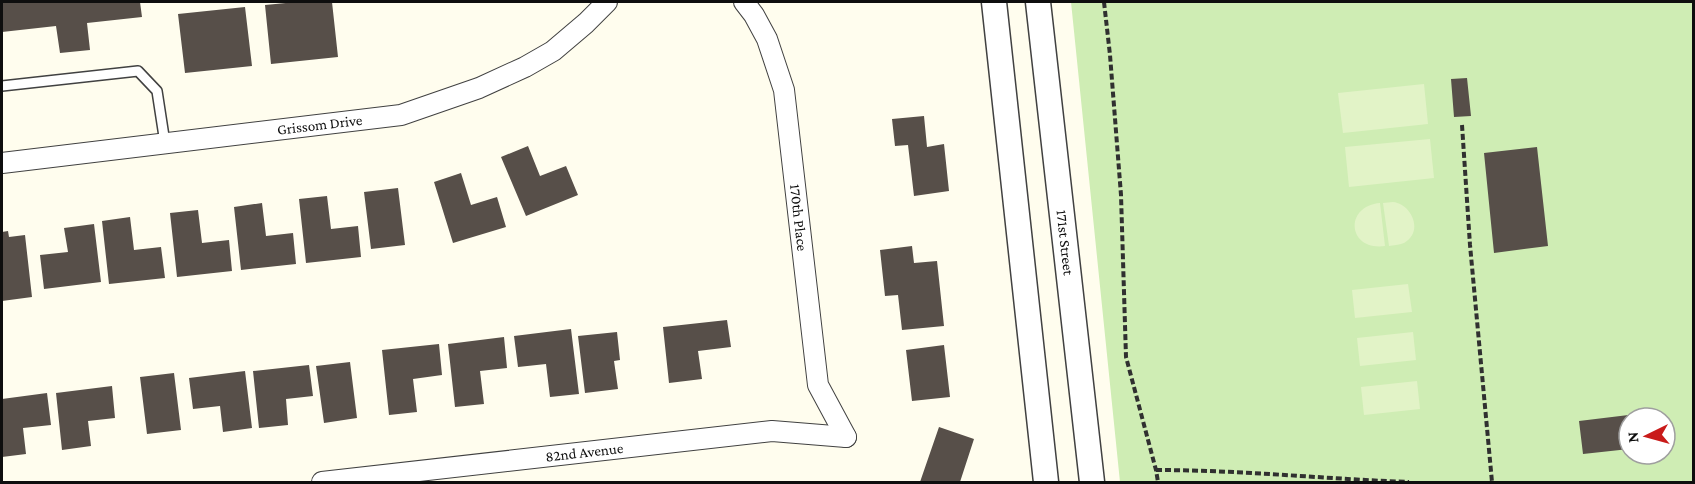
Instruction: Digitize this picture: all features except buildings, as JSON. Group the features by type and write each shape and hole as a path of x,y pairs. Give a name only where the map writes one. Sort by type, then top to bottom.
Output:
{"street":[{"name":"Grissom Drive","path":"2,163 401,115 479,88 525,67 553,51 607,2"},
{"name":"170th Place","path":"744,2 754,15 766,39 784,90 818,385 846,437"},
{"path":"994,2 1046,483"},
{"name":"171st Street","path":"1038,2 1092,483"},
{"name":"82nd Avenue","path":"322,483 772,431 846,437"}],"lane":[{"path":"2,86 138,71 158,91 165,143"}],"path":[{"path":"1104,2 1121,195 1126,291 1126,357 1158,483"},
{"path":"1462,125 1470,245 1492,483"},
{"path":"1156,470 1215,470 1409,483"}],"green space":[{"path":"1071,2 1693,2 1693,482 1120,482"},
{"path":"1424,84 1428,124 1343,133 1338,93"},
{"path":"1430,139 1434,178 1349,187 1345,147"},
{"path":"1393,202 1406,208 1413,219 1414,226 1410,238 1404,243 1389,246 1383,203"},
{"path":"1380,203 1385,246 1372,246 1363,242 1357,235 1356,219 1360,212 1368,206"},
{"path":"1408,284 1412,312 1355,318 1352,290"},
{"path":"1413,332 1416,360 1360,366 1357,338"},
{"path":"1417,381 1420,409 1364,415 1361,387"}]}
